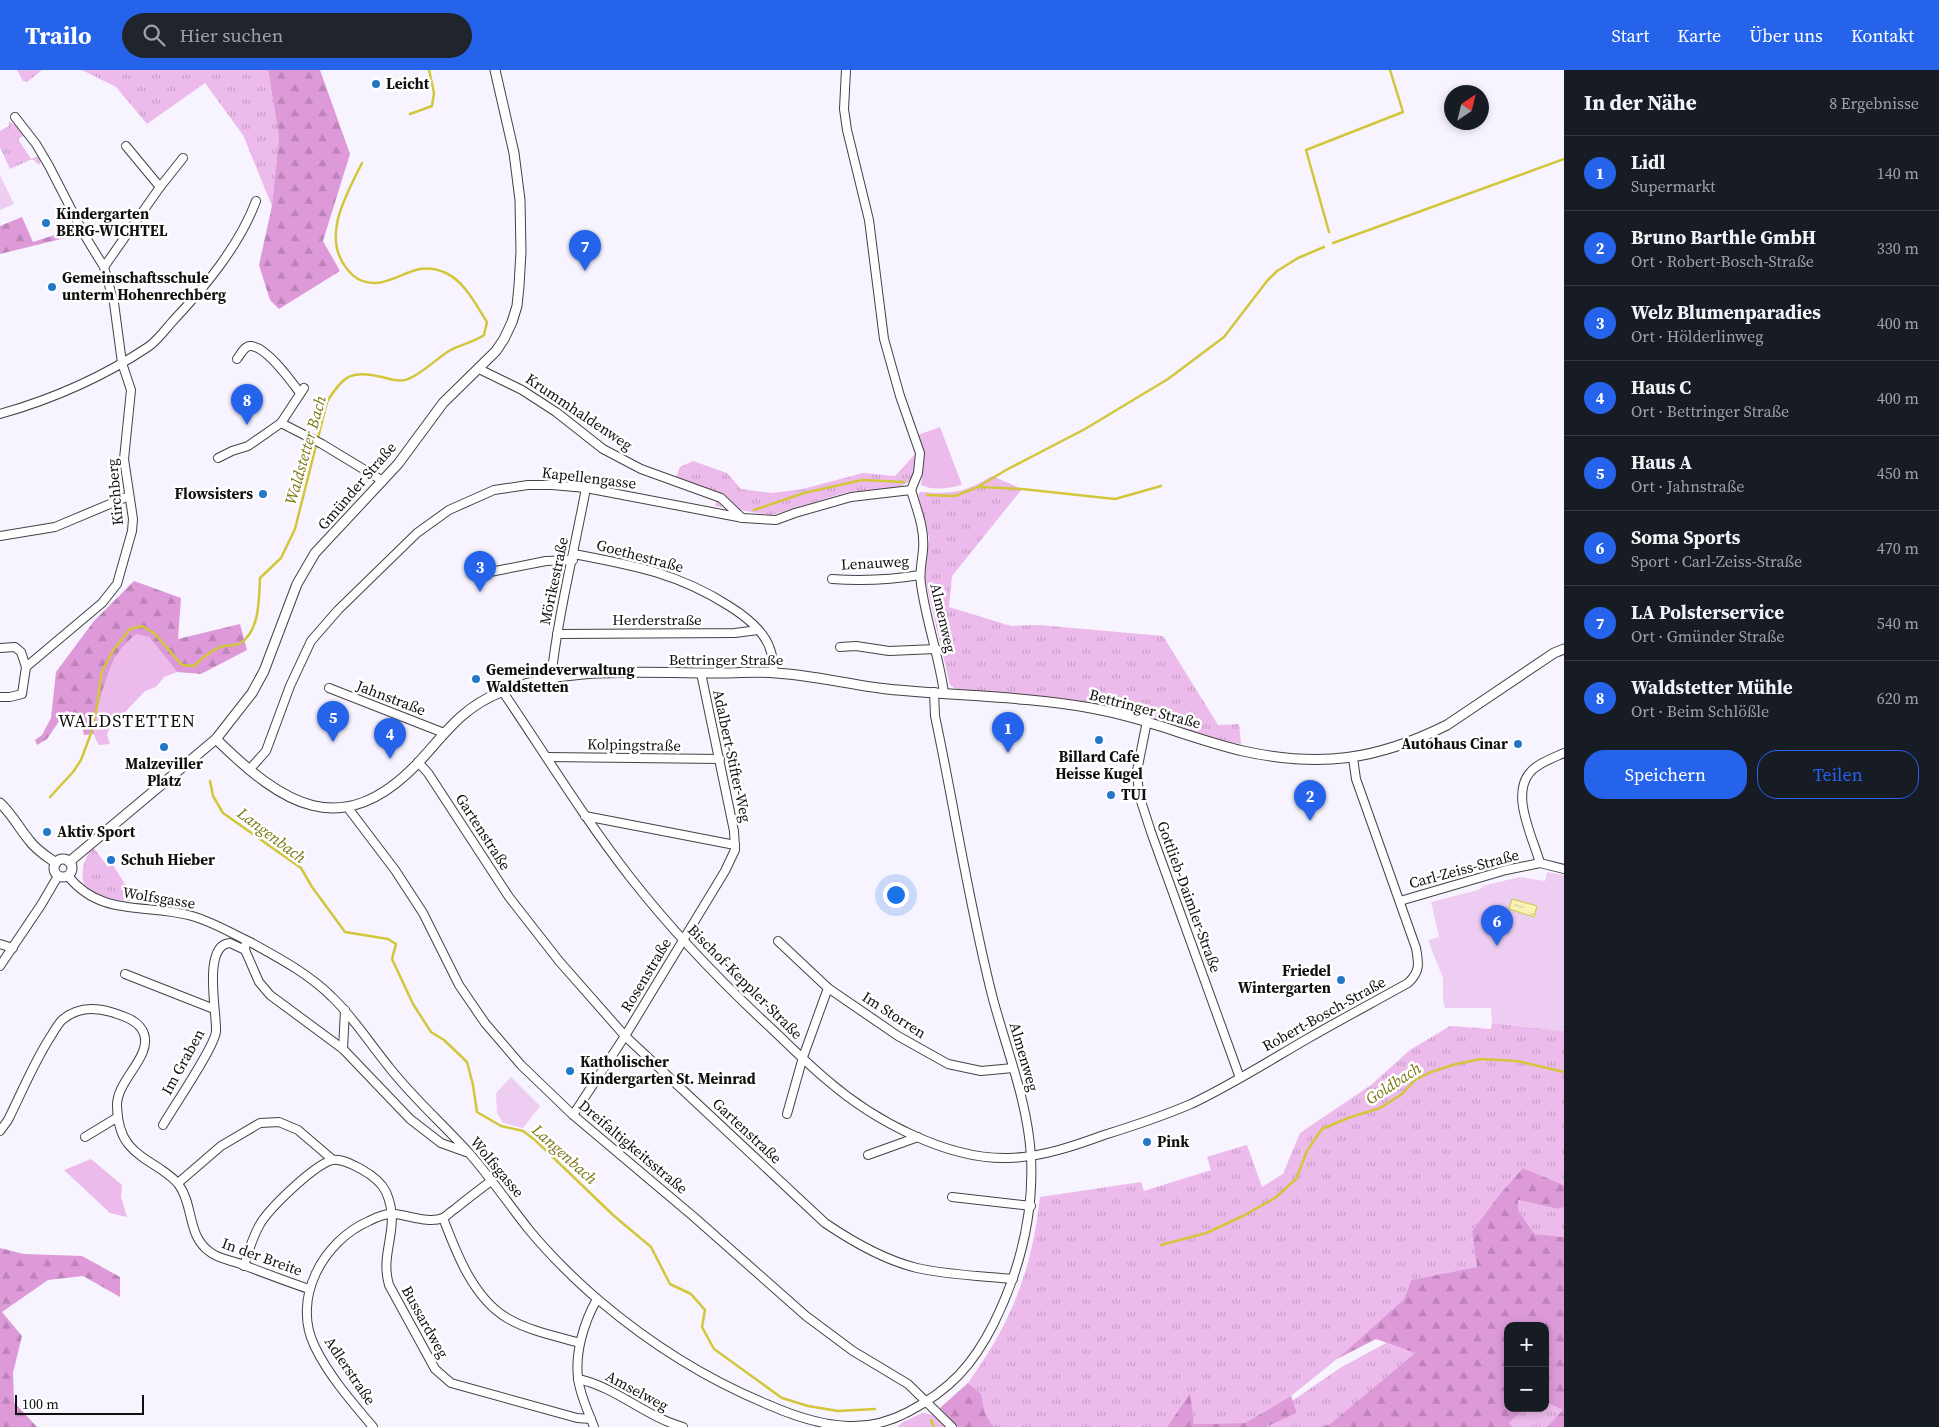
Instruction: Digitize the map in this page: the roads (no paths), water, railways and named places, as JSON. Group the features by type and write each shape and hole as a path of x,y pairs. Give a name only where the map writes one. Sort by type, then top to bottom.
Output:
{"street":[{"name":"Gmünder Straße","path":"69,862 216,739 252,693 264,671 297,584 316,553 383,481 443,403 479,369 504,339 517,306 521,252 518,180 495,70"},
{"path":"846,70 844,102 847,130 870,220 884,339 900,396 920,453 918,472 910,490"},
{"name":"Kirchberg","path":"15,117 32,138 49,166 85,236 104,267 114,303 122,362 131,390 124,459 134,519 117,584 102,603 26,667"},
{"path":"126,146 160,187"},
{"path":"104,267 160,187 183,158"},
{"path":"0,414 61,394 150,345 208,281 248,224 256,201"},
{"path":"218,458 248,446 281,423 302,391 260,349 251,346 246,347 237,359"},
{"name":"Krummhaldenweg","path":"479,369 522,390 556,412 603,449 641,469 721,498 742,518"},
{"path":"281,423 322,444 383,481"},
{"name":"Kapellengasse","path":"249,770 266,751 290,686 311,641 338,610 417,533 449,510 494,490 528,485 586,488 742,518 776,520 796,512 851,497 910,490"},
{"name":"Mörikestraße","path":"551,678 557,634 586,488"},
{"name":"Almenweg","path":"910,490 922,531 923,549 920,575 944,694"},
{"path":"0,536 54,527 129,496"},
{"name":"Goethestraße","path":"485,573 573,557 660,572 714,596 745,616 758,630 770,649 774,672"},
{"name":"Lenauweg","path":"832,579 860,581 896,579 920,575"},
{"name":"Herderstraße","path":"557,634 735,634 758,630"},
{"path":"840,647 856,646 889,651 936,649"},
{"path":"0,648 15,647 21,652 26,667 22,694 0,697"},
{"name":"Bettringer Straße","path":"216,739 249,770 283,794 307,804 324,808 348,808 367,802 385,791 418,762 464,713 483,701 503,692 551,678 604,673 774,672 848,684 1088,707 1147,721 1241,750 1306,760 1353,758 1395,747 1448,725 1554,653 1564,649"},
{"name":"Adalbert-Stifter-Weg","path":"701,673 720,760 735,845"},
{"name":"Jahnstraße","path":"329,688 444,733"},
{"name":"Bischof-Keppler-Straße","path":"503,692 584,816 630,878 682,941 827,1080 854,1101 918,1137 949,1149 976,1155 1008,1158 1031,1155"},
{"name":"Almenweg","path":"926,1402 954,1381 972,1361 991,1329 1013,1279 1023,1249 1031,1206 1031,1155 1024,1111 985,964 935,716 934,692"},
{"name":"Gottlieb-Daimler-Straße","path":"1147,721 1137,771 1139,795 1150,832 1240,1078"},
{"path":"1540,863 1524,812 1522,800 1524,784 1535,767 1564,753"},
{"name":"Kolpingstraße","path":"547,757 720,760"},
{"name":"Robert-Bosch-Straße","path":"1031,1155 1075,1146 1191,1104 1408,984 1416,976 1419,968 1416,948 1356,779 1353,758"},
{"name":"Gartenstraße","path":"418,762 428,773 509,897 559,961 625,1036 825,1223 850,1240 876,1254 917,1268 1013,1279"},
{"path":"0,803 29,841 40,852 56,863"},
{"name":"Dreifaltigkeitsstraße","path":"348,808 395,870 422,913 459,985 486,1023 521,1065 573,1115 694,1217 806,1316 853,1351 908,1384 952,1427"},
{"path":"584,816 735,845"},
{"name":"Rosenstraße","path":"573,1115 625,1036 725,870 735,845"},
{"path":"60,860 69,862 72,870 68,876 63,878 58,876 54,871 56,863 60,860"},
{"name":"Carl-Zeiss-Straße","path":"1400,901 1506,870 1540,863 1564,869"},
{"path":"0,966 58,876"},
{"name":"Wolfsgasse","path":"68,876 83,893 101,902 120,907 172,911 207,921 281,960 320,985 344,1010 392,1071 469,1153 537,1239 597,1299 654,1344 712,1379 751,1398 793,1415 820,1423 848,1426 885,1425 926,1402"},
{"path":"246,941 245,950 264,989 343,1049 410,1119 441,1143 469,1153"},
{"name":"Im Storren","path":"778,941 828,988 898,1036 948,1064 981,1071 1013,1068"},
{"name":"Im Graben","path":"163,1125 216,1036 213,978 218,950 226,943 230,943 245,950"},
{"path":"0,944 13,948"},
{"path":"125,974 214,1009"},
{"path":"787,1114 803,1057 828,988"},
{"path":"0,1131 8,1120 43,1048 61,1021 72,1013 98,1008 130,1019 140,1026 145,1036 146,1045 118,1094 118,1117 122,1132 129,1148 178,1183 221,1146 260,1124 279,1122 298,1130 333,1160 305,1178 268,1212 251,1243 244,1266"},
{"path":"343,1049 344,1010"},
{"path":"85,1137 118,1117"},
{"path":"868,1155 918,1137"},
{"name":"Bussardweg","path":"333,1160 342,1160 353,1165 377,1180 385,1190 392,1214 393,1226 385,1266 386,1275 435,1369 442,1377 451,1383 593,1423"},
{"path":"491,1181 443,1218 459,1260 488,1302 505,1317 528,1328 580,1343"},
{"name":"In der Breite","path":"178,1183 185,1195 198,1241 210,1253 309,1289"},
{"path":"952,1197 1031,1206"},
{"name":"Adlerstraße","path":"373,1427 329,1370 314,1345 307,1319 309,1289 316,1270 329,1251 348,1232 369,1221 392,1214 428,1220 443,1218"},
{"path":"593,1423 578,1379 580,1343 590,1312 597,1299"},
{"name":"Amselweg","path":"578,1379 592,1382 668,1423 683,1427"}],"water":[{"path":"1512,899 1537,906 1534,917 1509,909"}],"waterway":[{"name":"Waldstetter Bach","path":"410,114 432,106 434,93 429,70"},
{"path":"1329,232 1306,150 1403,112 1390,70"},
{"path":"1333,243 1564,159"},
{"name":"Waldstetter Bach","path":"50,797 73,772 81,760 96,712 102,671 114,649 130,629 142,626 154,633 182,665 194,666 207,654 223,646 239,644 251,632 257,614 260,578 281,558 295,529 327,402 339,385 350,376 357,374 406,380 449,351 484,335 487,322 459,282 446,273 436,269 418,269 393,279 376,283 360,280 347,269 340,257 336,243 336,230 343,202 362,163"},
{"path":"927,495 955,496 978,487 1006,470 1085,429 1168,379 1224,337 1267,281 1277,271 1298,258 1324,247"},
{"path":"754,510 804,493 862,480 904,482"},
{"path":"980,487 1022,489 1115,499 1161,486"},
{"name":"Langenbach","path":"210,781 213,796 223,813 301,868 312,887 345,932 388,939 396,944 392,959 413,1004 431,1032 444,1040 467,1062 477,1112 501,1126 523,1131 535,1140 613,1215 651,1247 670,1284 691,1294 705,1310 702,1327 714,1349 782,1398 808,1406 838,1411 875,1409"},
{"name":"Goldbach","path":"1161,1245 1206,1233 1243,1216 1275,1198 1296,1179 1307,1151 1322,1129 1380,1108 1402,1094 1415,1080 1431,1072 1481,1059 1517,1061 1564,1072"},
{"name":"Langenbach","path":"931,1420 934,1427"}],"place":[{"name":"Leicht","path":"376,84"},
{"name":"Kindergarten BERG-WICHTEL","path":"46,223"},
{"name":"LA Polsterservice","path":"585,271"},
{"name":"Gemeinschaftsschule unterm Hohenrechberg","path":"52,287"},
{"name":"Waldstetter Mühle","path":"247,425"},
{"name":"Flowsisters","path":"263,494"},
{"name":"Welz Blumenparadies","path":"480,592"},
{"name":"Gemeindeverwaltung Waldstetten","path":"476,679"},
{"name":"Billard Cafe Heisse Kugel","path":"1099,740"},
{"name":"Haus A","path":"333,742"},
{"name":"Autohaus Cinar","path":"1518,744"},
{"name":"Malzeviller Platz","path":"164,747"},
{"name":"Lidl","path":"1008,753"},
{"name":"Haus C","path":"390,759"},
{"name":"TUI","path":"1111,795"},
{"name":"Bruno Barthle GmbH","path":"1310,821"},
{"name":"Aktiv Sport","path":"47,832"},
{"name":"Schuh Hieber","path":"111,860"},
{"name":"Soma Sports","path":"1497,946"},
{"name":"Friedel Wintergarten","path":"1341,980"},
{"name":"Katholischer Kindergarten St. Meinrad","path":"570,1071"},
{"name":"Pink","path":"1147,1142"}],"district":[{"name":"WALDSTETTEN","path":"127,721"}]}
